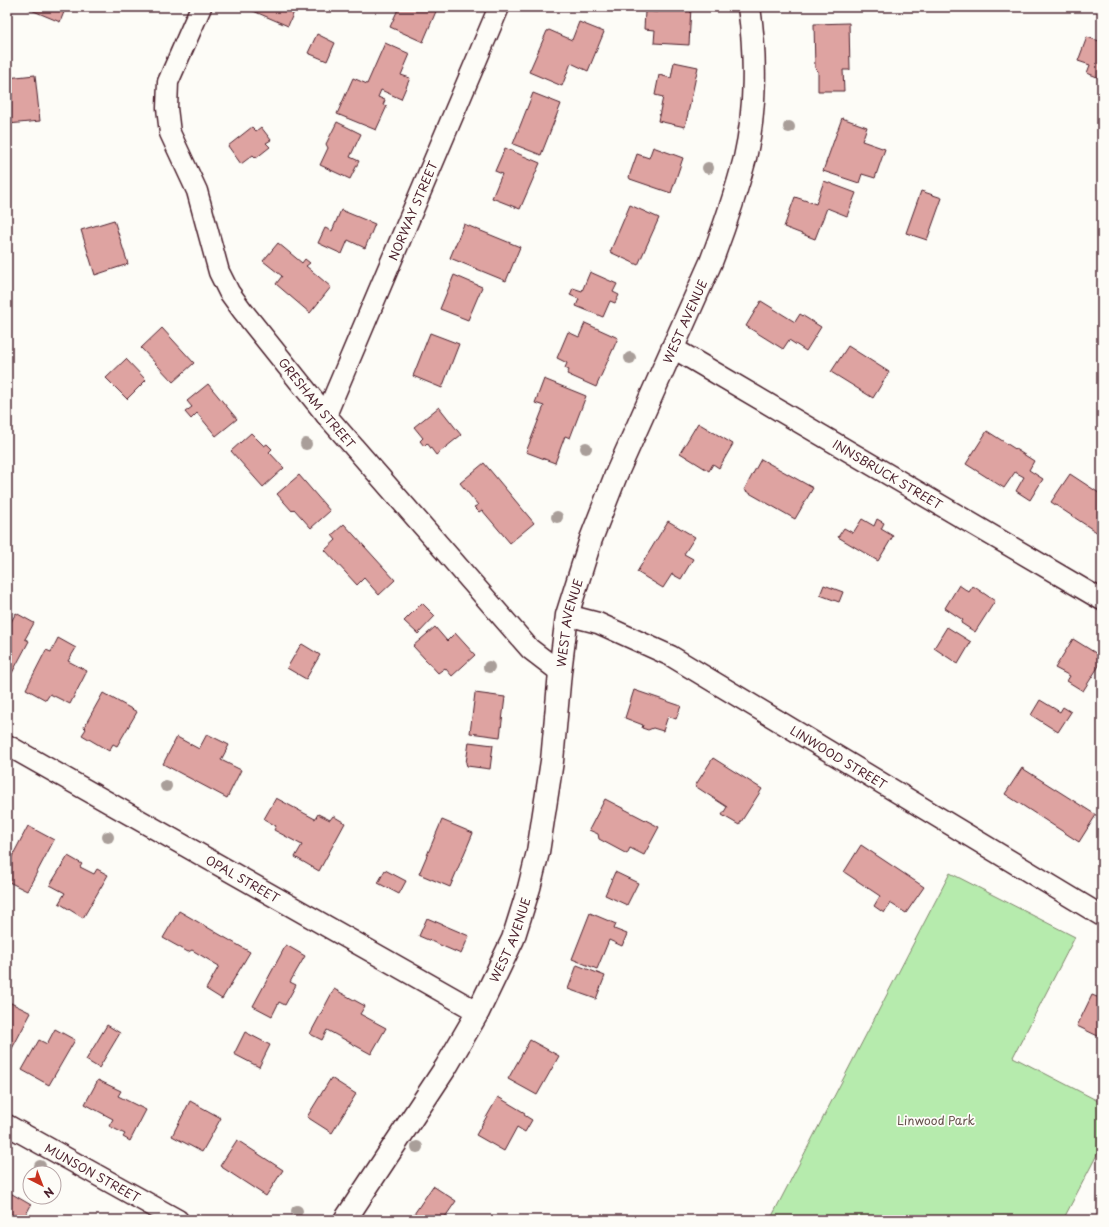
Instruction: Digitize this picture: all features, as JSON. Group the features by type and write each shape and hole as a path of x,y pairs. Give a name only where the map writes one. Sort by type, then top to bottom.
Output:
{"street":[{"name":"GRESHAM STREET","path":"201,7 168,82 167,108 170,133 197,191 219,272 229,292 326,415 530,649 560,672"},
{"name":"NORWAY STREET","path":"326,415 499,7"},
{"name":"WEST AVENUE","path":"345,1220 446,1067 478,1012 513,939 529,888 538,852 552,760 567,615 591,539 616,475 712,262 724,228 745,157 751,123 754,66 754,39 749,7"},
{"name":"INNSBRUCK STREET","path":"673,348 1102,600"},
{"name":"LINWOOD STREET","path":"567,615 598,623 671,656 1102,916"},
{"name":"OPAL STREET","path":"7,745 478,1012"},
{"name":"MUNSON STREET","path":"7,1125 178,1220"}],"green space":[{"name":"Linwood Park","path":"950,873 1075,937 1013,1057 1102,1103 1102,1145 1063,1220 770,1220"}],"building":[{"path":"24,7 66,7 60,22"},
{"path":"244,7 296,7 288,26"},
{"path":"399,7 433,7 437,9 423,42 390,27"},
{"path":"657,7 691,7 689,45 654,43 655,30 644,29 645,11 657,12"},
{"path":"579,22 604,32 588,71 571,63 562,86 529,72 547,31 549,30 572,40"},
{"path":"849,23 850,70 843,70 844,91 818,91 818,71 815,68 814,24"},
{"path":"1102,33 1102,79 1087,73 1090,65 1078,61 1087,37 1099,41"},
{"path":"317,34 335,43 327,61 308,53"},
{"path":"385,43 410,54 401,75 410,78 401,99 381,90 378,97 385,100 383,105 387,106 376,130 337,114 353,78 367,84"},
{"path":"674,62 698,67 685,127 658,121 663,97 655,95 659,75 671,78"},
{"path":"35,75 40,121 8,124 7,78"},
{"path":"533,93 561,104 541,155 513,144"},
{"path":"842,118 867,127 862,141 885,149 875,178 862,174 859,183 823,171"},
{"path":"337,122 361,134 350,157 359,161 350,179 320,165 328,148 326,144"},
{"path":"252,127 256,131 261,127 271,140 266,143 270,147 256,158 253,155 241,164 228,146"},
{"path":"653,147 683,158 671,193 630,179 629,177 637,154 649,158"},
{"path":"505,148 540,163 520,209 492,198 502,174 495,171"},
{"path":"824,181 856,193 847,216 827,208 815,239 784,227 795,197 816,204"},
{"path":"921,191 942,198 927,240 906,233"},
{"path":"630,205 659,218 638,265 610,252"},
{"path":"341,210 375,224 365,248 348,240 342,254 318,243 325,228 332,231"},
{"path":"114,220 128,264 95,275 81,230"},
{"path":"464,224 520,247 506,281 450,258"},
{"path":"278,243 302,263 305,259 310,263 306,266 331,287 310,313 276,284 282,276 263,261"},
{"path":"590,272 617,284 613,292 619,295 615,303 610,301 603,317 576,306 579,299 570,295 573,288 582,291"},
{"path":"454,275 482,287 468,320 440,309"},
{"path":"761,301 795,322 800,314 821,327 806,351 789,340 783,349 746,326"},
{"path":"585,323 618,338 596,387 567,374 569,370 565,368 567,363 557,358 568,332 579,337"},
{"path":"162,328 194,363 173,382 141,348"},
{"path":"430,333 459,344 442,388 413,376"},
{"path":"848,346 889,372 873,398 831,372"},
{"path":"126,359 146,380 127,399 106,378"},
{"path":"544,379 586,396 570,438 565,436 555,463 526,452 544,406 535,403"},
{"path":"208,384 237,419 216,436 197,413 191,419 185,412 192,407 187,401"},
{"path":"439,407 461,435 436,455 427,443 424,446 420,441 423,438 414,427"},
{"path":"698,423 733,444 719,468 713,464 709,471 680,453"},
{"path":"987,431 1034,461 1029,470 1043,479 1030,500 1016,491 1024,477 1015,472 1004,488 966,464"},
{"path":"251,433 264,446 267,444 272,449 269,452 284,468 263,487 231,451"},
{"path":"761,459 813,488 795,519 744,490"},
{"path":"484,463 534,523 510,543 482,510 479,512 474,507 478,505 460,483"},
{"path":"1070,474 1102,495 1102,526 1098,533 1051,502"},
{"path":"299,475 330,511 311,528 294,509 292,511 277,494"},
{"path":"862,519 874,526 877,519 884,523 881,529 893,536 878,561 838,537 844,528 853,533"},
{"path":"668,521 695,537 684,554 693,559 681,579 672,574 663,588 637,572"},
{"path":"344,524 395,580 379,595 364,578 357,585 325,550 336,540 332,535"},
{"path":"824,585 843,592 839,602 820,595"},
{"path":"959,585 969,592 973,586 995,601 975,632 961,623 963,620 945,608"},
{"path":"422,603 435,616 418,634 404,621"},
{"path":"16,613 34,623 25,639 29,641 12,673 7,670 7,629"},
{"path":"435,627 447,641 455,633 475,655 452,676 445,668 438,673 413,646"},
{"path":"947,627 971,642 958,664 934,648"},
{"path":"58,638 76,648 68,661 87,671 70,704 50,694 46,700 26,689 46,650 51,652"},
{"path":"1073,639 1102,657 1102,661 1083,691 1067,681 1070,676 1055,668"},
{"path":"302,644 320,655 306,679 287,668"},
{"path":"634,690 681,706 676,719 668,716 663,731 653,728 648,730 642,728 643,725 625,718"},
{"path":"103,693 137,712 117,746 113,744 109,751 82,735 86,729 84,727"},
{"path":"475,693 505,697 500,737 470,733"},
{"path":"1040,700 1060,712 1063,707 1071,712 1058,732 1031,715"},
{"path":"207,734 229,745 221,760 241,770 227,798 163,764 177,737 199,749"},
{"path":"469,742 493,745 490,769 467,766 466,763"},
{"path":"713,758 762,789 739,825 722,815 727,807 695,786"},
{"path":"1022,768 1096,815 1079,842 1005,794"},
{"path":"276,798 315,819 318,814 330,820 333,816 345,823 319,871 295,857 302,845 274,830 276,826 264,819"},
{"path":"605,799 659,827 644,855 630,848 627,854 599,839 598,834 589,830"},
{"path":"442,820 473,833 450,887 419,874"},
{"path":"28,826 54,840 27,891 7,881 7,866"},
{"path":"861,845 924,887 906,913 890,903 884,913 874,906 880,896 844,872"},
{"path":"68,856 82,864 80,867 94,874 97,869 108,875 83,918 59,903 65,893 50,885"},
{"path":"385,870 406,881 399,894 378,883"},
{"path":"615,872 638,883 627,905 605,895"},
{"path":"179,911 250,952 222,999 206,989 219,966 192,950 188,952 163,938"},
{"path":"590,913 616,924 614,929 627,934 622,946 609,940 597,969 572,959"},
{"path":"427,918 469,936 461,954 419,936"},
{"path":"286,945 305,956 290,982 296,985 285,1005 279,1002 272,1016 253,1006"},
{"path":"577,965 605,976 596,999 568,989"},
{"path":"334,989 365,1006 360,1014 386,1028 371,1054 327,1030 322,1040 310,1034"},
{"path":"1092,995 1102,999 1102,1038 1077,1026"},
{"path":"7,1001 31,1013 7,1058"},
{"path":"107,1025 120,1033 99,1068 86,1060"},
{"path":"55,1029 75,1040 49,1085 22,1070 39,1040 47,1044"},
{"path":"245,1032 270,1045 259,1067 234,1054"},
{"path":"530,1040 559,1056 537,1095 508,1079"},
{"path":"331,1078 356,1094 332,1133 307,1117"},
{"path":"98,1080 121,1091 118,1096 146,1110 130,1141 123,1137 125,1134 109,1126 113,1119 85,1104"},
{"path":"498,1097 525,1113 524,1115 532,1120 525,1132 517,1127 504,1151 476,1135"},
{"path":"190,1101 221,1118 202,1152 172,1136"},
{"path":"237,1140 283,1170 266,1196 220,1166"},
{"path":"433,1186 456,1201 443,1220 410,1220"},
{"path":"7,1191 22,1200 22,1205 31,1205 23,1220 7,1220"}]}
